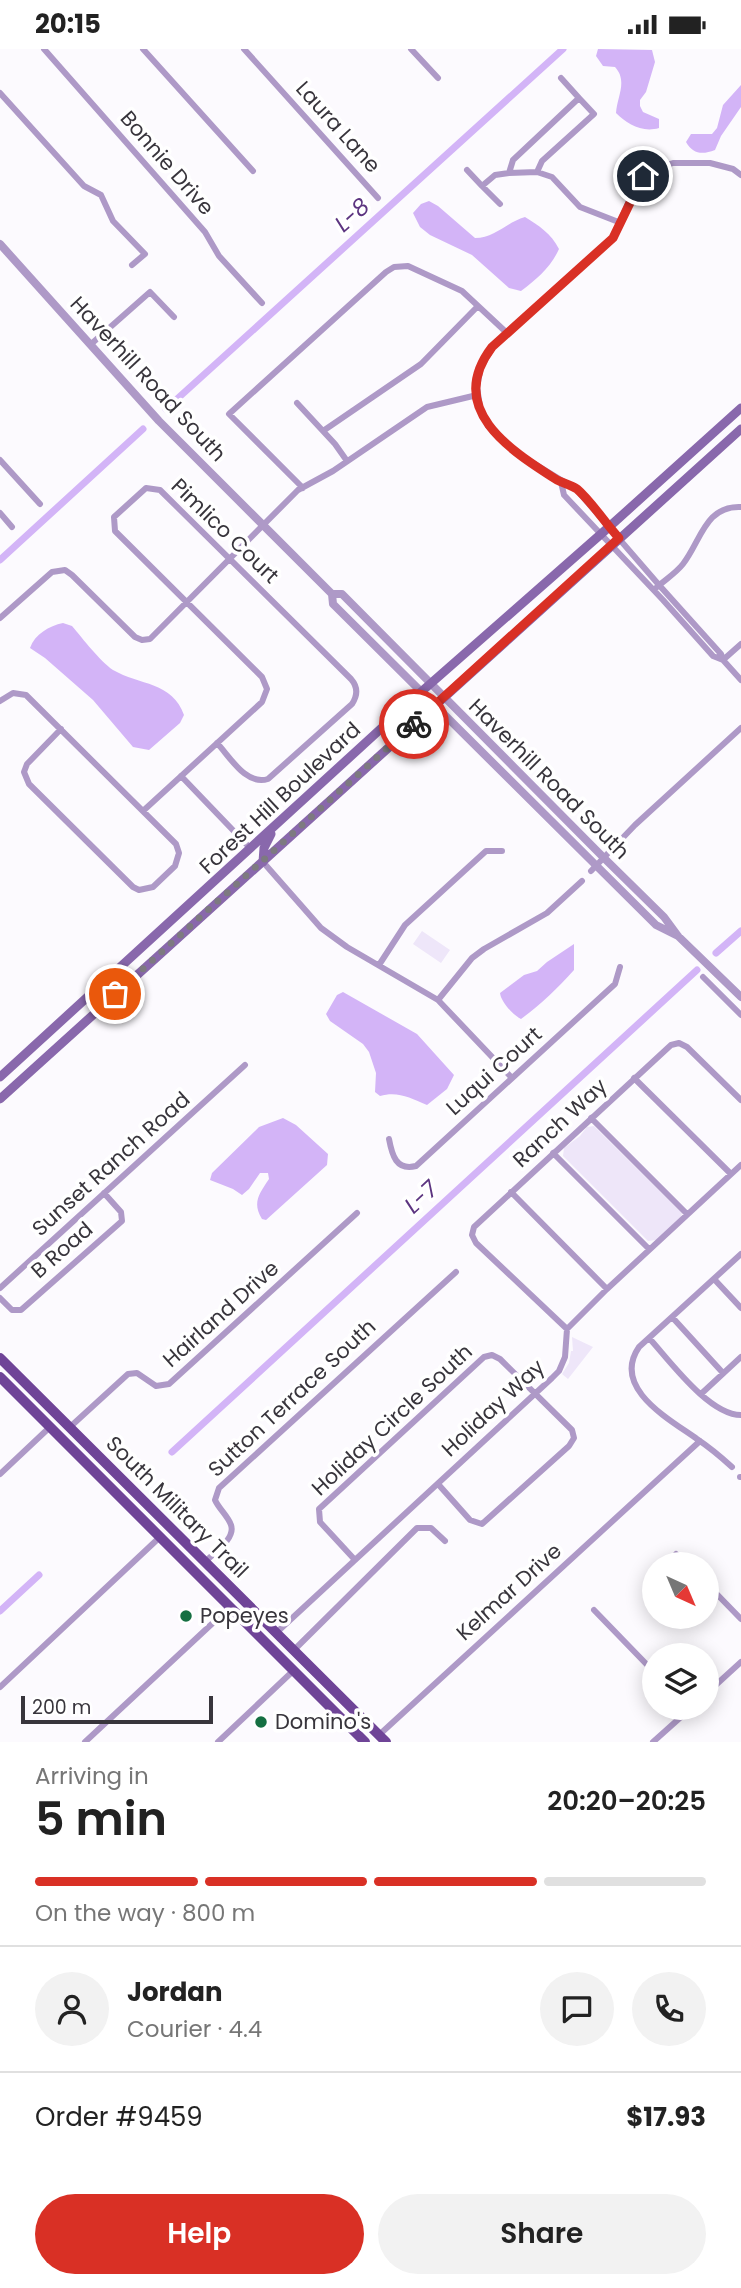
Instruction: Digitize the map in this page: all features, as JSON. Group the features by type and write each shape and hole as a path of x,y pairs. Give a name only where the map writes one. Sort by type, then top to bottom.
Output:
{"main road":[{"name":"Forest Hill Boulevard","path":"0,1077 421,692 741,408"},
{"name":"Forest Hill Boulevard","path":"0,1099 741,429"},
{"path":"262,862 264,848 279,824"},
{"path":"236,885 247,870 251,849"},
{"path":"100,1007 105,981"},
{"path":"84,1022 88,997"},
{"name":"South Military Trail","path":"0,1358 382,1738"},
{"path":"6,1386 34,1403 57,1424 64,1428 70,1427"},
{"name":"South Military Trail","path":"6,1386 365,1742"},
{"path":"111,1488 124,1490 163,1528 172,1529"},
{"path":"187,1564 198,1566 229,1597 240,1597"},
{"path":"230,1607 242,1607 274,1631"},
{"path":"306,1683 321,1689 365,1734 382,1738"}],"street":[{"name":"Bonnie Drive","path":"44,49 205,232 219,256 262,303"},
{"path":"143,49 253,171"},
{"name":"Laura Lane","path":"244,49 378,198"},
{"path":"411,49 438,78"},
{"path":"537,172 542,161 594,114 561,78"},
{"path":"0,93 84,186 101,195 113,221 145,254 132,265"},
{"path":"509,173 513,160 579,98"},
{"path":"656,588 619,538 576,489 561,482 493,433 483,417 477,395 478,377 485,356 507,333 613,238 635,187 643,176 662,165 673,163 710,163 733,169 741,175"},
{"path":"467,170 500,204"},
{"path":"482,186 495,174 537,172 552,177 580,207 621,223"},
{"name":"Haverhill Road South","path":"0,244 159,421 332,594 333,604 656,925 678,936 741,997"},
{"path":"303,488 229,414 386,272 394,267 412,267 462,291 507,333"},
{"path":"90,345 150,292 174,317"},
{"path":"323,431 421,364 478,306"},
{"path":"0,618 51,572 60,570 72,575 135,637 150,639 303,488 427,407 477,395"},
{"path":"298,403 347,461"},
{"path":"0,460 40,504"},
{"path":"561,482 564,495 600,535 721,654 741,680"},
{"name":"Pimlico Court","path":"143,811 217,743 262,702 267,694 267,685 115,531 114,517 142,489 156,488 351,679 356,691 352,703 272,777 264,781 255,781 247,776 217,743"},
{"path":"656,588 681,566 705,526 717,514 726,507 740,507"},
{"path":"0,513 12,527"},
{"name":"Haverhill Road South","path":"332,594 342,594 431,684 597,865"},
{"path":"723,660 741,644"},
{"path":"0,701 13,693 26,695 61,729 176,844 179,853 175,866 153,887 139,890 133,887 29,785 24,772 27,764 61,729"},
{"path":"597,865 660,801 741,728"},
{"path":"181,776 251,849"},
{"path":"379,965 405,925 486,851 502,851"},
{"path":"262,862 321,928 346,947 438,1000 512,1078"},
{"path":"438,1000 472,958 547,913 582,881"},
{"name":"Luqui Court","path":"389,1139 392,1157 398,1163 407,1167 416,1166 615,985 620,967"},
{"path":"703,977 741,1015"},
{"name":"Ranch Way","path":"568,1329 476,1243 472,1235 474,1227 671,1045 679,1043 687,1047 741,1100"},
{"name":"Sunset Ranch Road","path":"0,1289 245,1065"},
{"path":"634,1078 731,1174"},
{"path":"592,1118 687,1214"},
{"path":"553,1153 649,1249"},
{"path":"568,1329 649,1249 741,1165"},
{"path":"511,1192 607,1289"},
{"name":"B Road","path":"0,1298 12,1310 21,1310 122,1221 121,1212 104,1193"},
{"name":"Hairland Drive","path":"70,1427 128,1374 137,1373 156,1386 169,1384 357,1213"},
{"path":"732,1467 656,1410 634,1383 631,1373 633,1359 639,1347 741,1254"},
{"name":"Sutton Terrace South","path":"205,1562 229,1539 232,1530 215,1500 219,1488 456,1272"},
{"path":"714,1279 741,1308"},
{"path":"672,1317 723,1373"},
{"name":"Holiday Way","path":"274,1631 556,1375 564,1362 568,1329"},
{"path":"649,1338 701,1394 725,1412 741,1415"},
{"name":"Holiday Circle South","path":"355,1560 318,1518 319,1509 332,1496 484,1357 497,1356 537,1393"},
{"path":"701,1394 741,1357"},
{"path":"438,1484 470,1520 482,1524 569,1446 573,1438 572,1430 537,1393"},
{"path":"0,1474 50,1427"},
{"name":"Kelmar Drive","path":"382,1738 700,1441"},
{"path":"293,1651 417,1528 431,1528 445,1541"},
{"path":"0,1687 160,1537"},
{"path":"719,1596 741,1619"},
{"path":"85,1742 230,1607"},
{"path":"594,1611 642,1660"},
{"path":"719,1682 741,1662"},
{"path":"218,1742 293,1671"},
{"path":"653,1742 677,1720"}],"shaded area":[{"path":"598,49 652,50 655,62 640,106 643,112 659,119 659,128 635,126 616,113 621,78 615,67 603,66 596,56"},
{"path":"741,85 741,107 721,136 715,150 702,153 692,149 686,142 691,134 712,134 717,128 723,105"},
{"path":"429,201 475,238 495,233 525,217 548,234 559,249 548,267 521,291 509,288 472,255 430,235 420,227 413,213 421,204"},
{"path":"63,623 72,626 97,656 113,670 164,690 172,696 184,715 180,723 149,750 133,747 93,700 30,648 43,631"},
{"path":"422,931 450,950 441,963 413,944"},
{"path":"574,944 574,970 549,996 521,1019 514,1015 500,993"},
{"path":"343,992 417,1034 454,1075 447,1089 427,1105 404,1096 380,1096 375,1092 376,1073 369,1052 363,1044 330,1021 326,1014 337,995"},
{"path":"283,1118 296,1125 328,1154 327,1165 266,1220 262,1219 257,1203 269,1179 268,1173 260,1173 242,1195 210,1180 212,1173 259,1127"},
{"path":"594,1126 682,1213 656,1240 648,1241 563,1156 564,1148 587,1127"},
{"path":"572,1337 593,1347 568,1379 562,1374 573,1351"}],"waterway":[{"name":"L-8","path":"166,409 563,49"},
{"name":"L-8","path":"0,560 143,429"},
{"name":"L-7","path":"716,953 741,931"},
{"name":"L-7","path":"172,1452 697,970"},
{"name":"L-7","path":"0,1611 39,1575"}],"way so far":[{"path":"115,994 414,724"}],"place":[{"name":"Popeyes","path":"186,1616"},
{"name":"Domino's","path":"261,1722"}],"route":[{"path":"414,724 619,538 576,489 549,474 493,433 483,417 477,387 485,356 492,347 613,238 635,187 643,176"}]}
